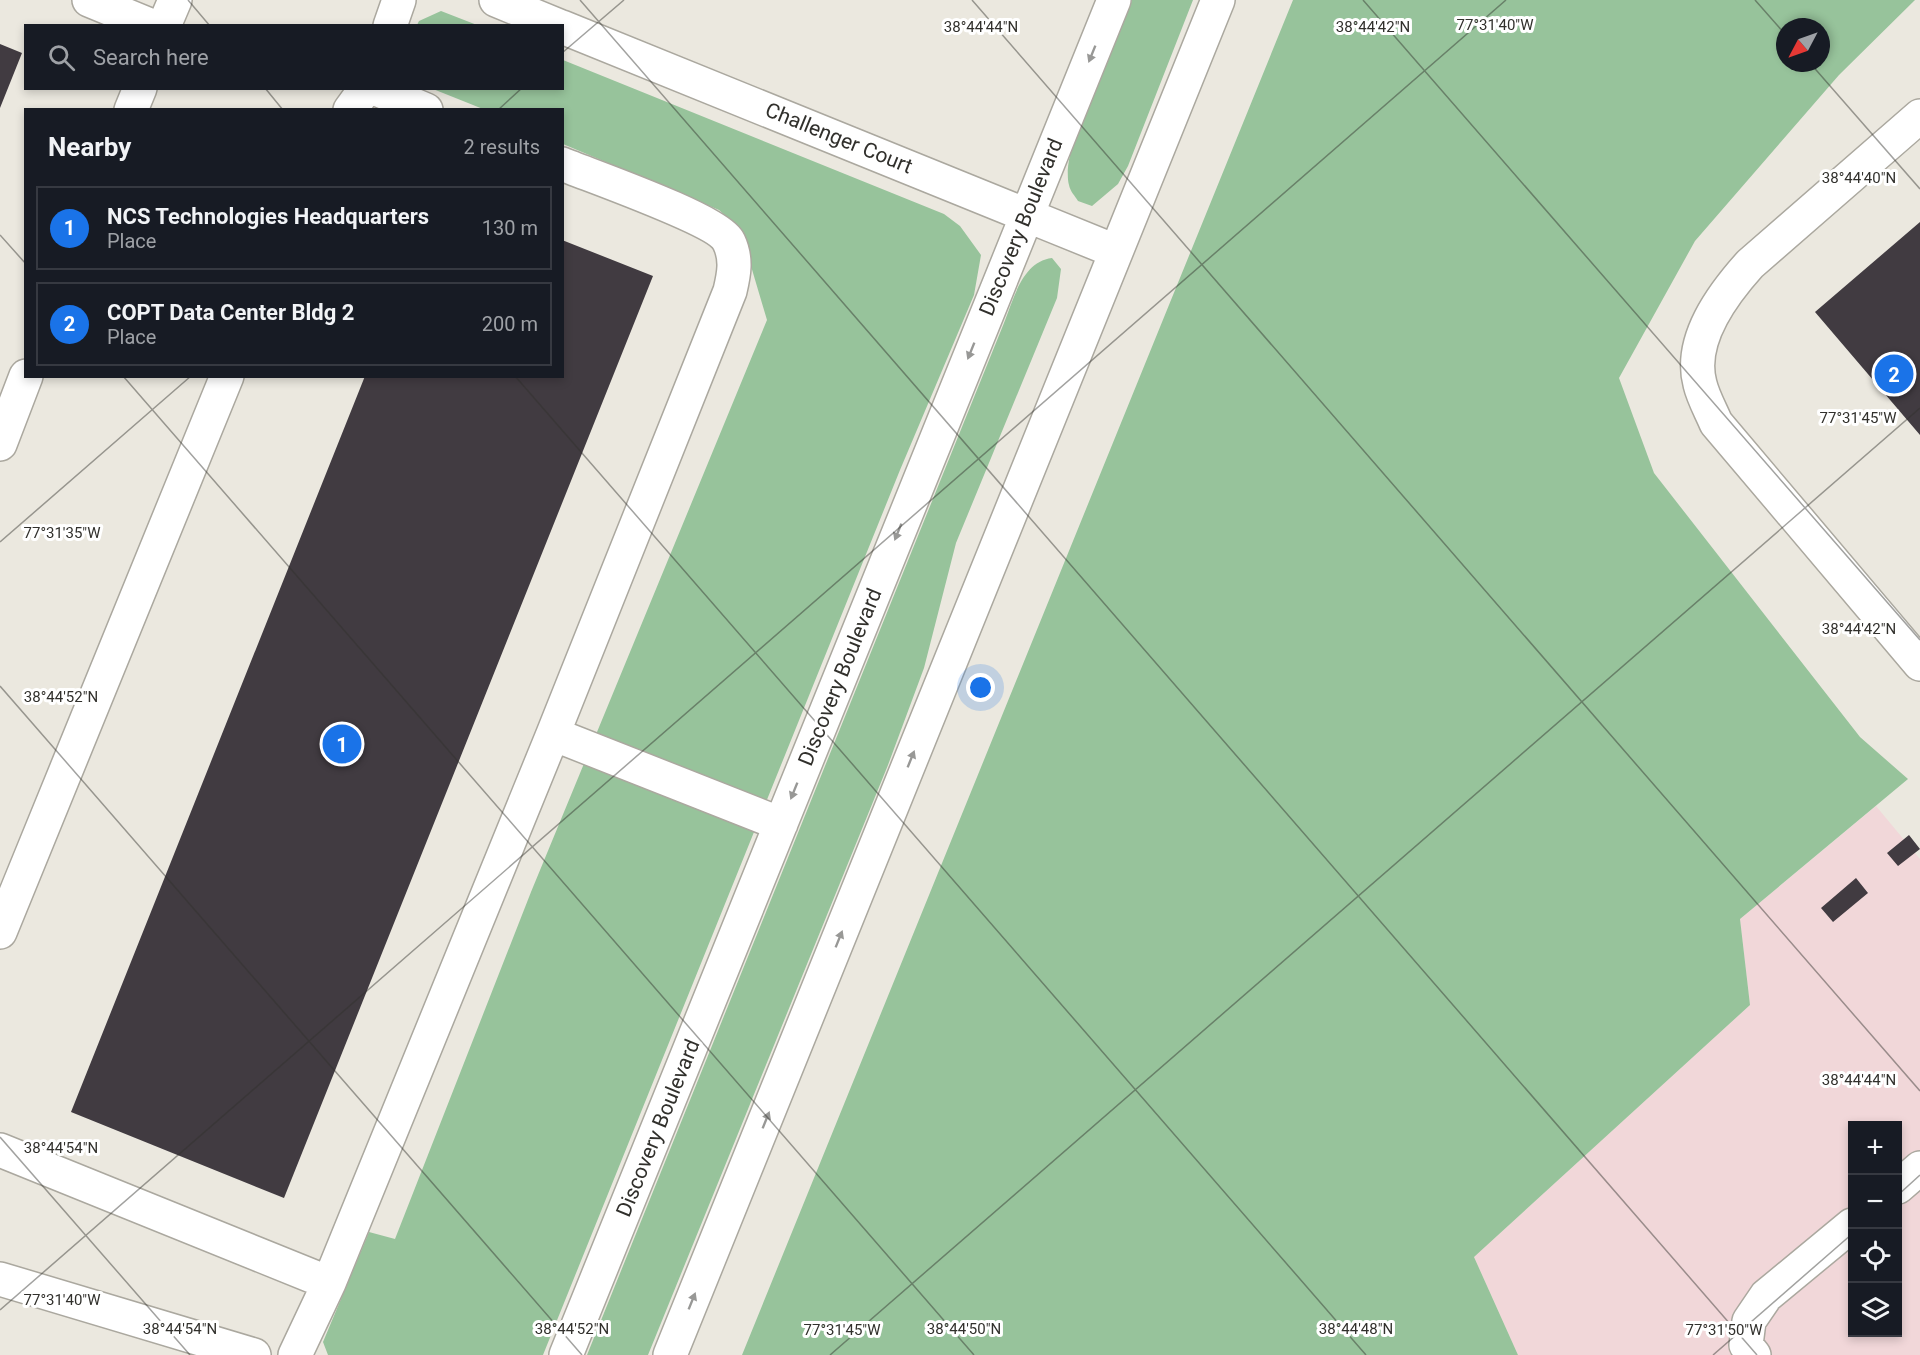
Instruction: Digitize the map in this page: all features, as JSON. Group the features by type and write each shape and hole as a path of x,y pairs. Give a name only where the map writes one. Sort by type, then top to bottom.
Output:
{"street":[{"path":"89,0 147,24"},
{"path":"165,24 175,0"},
{"path":"391,24 399,0"},
{"name":"Challenger Court","path":"496,0 556,24"},
{"name":"Discovery Boulevard","path":"566,1355 1114,0"},
{"path":"670,1355 1218,0"},
{"name":"Challenger Court","path":"564,27 1115,251"},
{"path":"132,108 139,90"},
{"path":"351,108 365,90"},
{"path":"379,90 421,108"},
{"path":"1920,116 1750,264 1729,287 1708,322 1698,358 1699,383 1716,423 1920,664"},
{"path":"295,1355 329,1283 553,734 730,291 736,268 729,240 706,222 564,165"},
{"path":"0,444 25,378"},
{"path":"0,932 226,378"},
{"path":"553,734 781,824"},
{"path":"0,1150 329,1283"},
{"path":"1902,1184 1920,1168"},
{"path":"1754,1355 1746,1345 1749,1321 1766,1296 1848,1228"},
{"path":"0,1279 254,1355"}],"shaded area":[{"path":"1876,806 1920,859 1920,1355 1518,1355 1474,1257 1750,1005 1740,919"}],"green space":[{"path":"1132,0 1193,0 1128,166 1118,184 1092,206 1078,201 1071,191 1068,168 1072,146 1090,93"},
{"path":"1293,0 1915,0 1839,75 1695,241 1619,378 1654,473 1860,737 1908,779 1740,919 1750,1005 1474,1257 1518,1355 742,1355"},
{"path":"441,11 474,24 418,24 419,21"},
{"path":"564,60 944,214 960,226 981,255 974,295 900,470 543,1355 328,1355 323,1342 369,1232 395,1239 531,892 767,320 740,229 719,210 564,144 564,108 480,108 436,90 564,90"},
{"path":"1052,258 1061,269 1057,298 956,543 924,668 888,765 648,1355 587,1355 1020,283 1033,266"}],"building":[{"path":"0,44 22,53 0,108"},
{"path":"1920,222 1920,435 1815,312"},
{"path":"564,241 653,276 284,1198 71,1112 364,378 564,378"},
{"path":"1909,835 1920,849 1898,866 1887,853"},
{"path":"1856,878 1868,893 1833,922 1821,908"}],"place":[{"name":"COPT Data Center Bldg 2","path":"1894,374"},
{"name":"NCS Technologies Headquarters","path":"342,744"}]}
